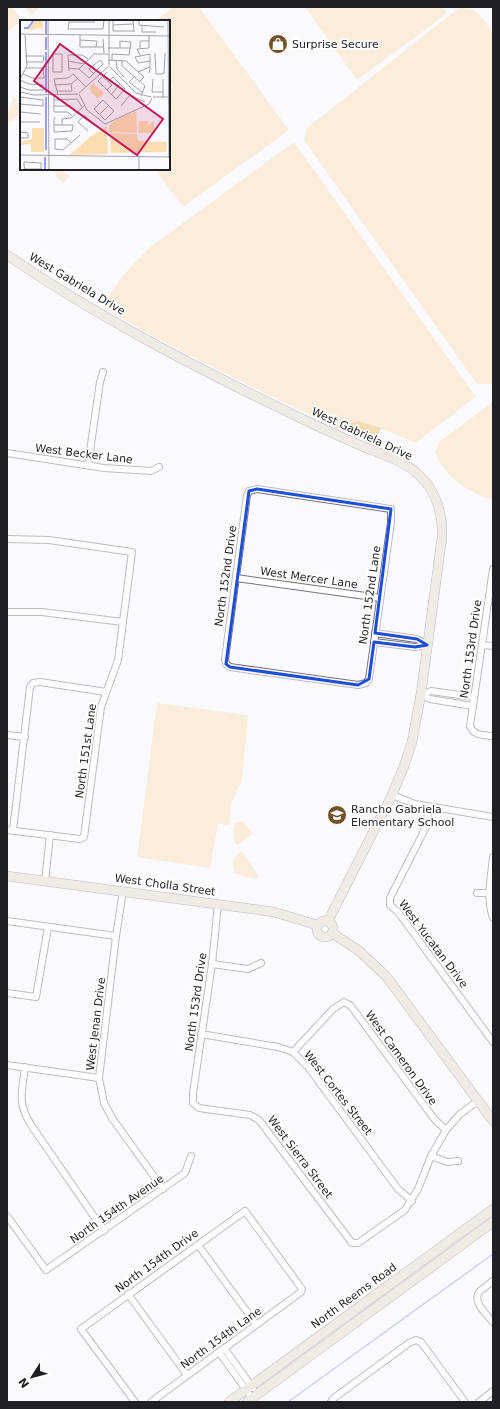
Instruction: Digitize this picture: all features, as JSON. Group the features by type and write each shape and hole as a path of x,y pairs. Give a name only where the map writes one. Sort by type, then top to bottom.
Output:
{"street":[{"name":"West Gabriela Drive","path":"7,255 103,315 190,364 298,417 402,463 424,480 435,498 440,513 442,528 427,645 412,742 392,795 328,921"},
{"path":"88,466 100,382 103,372"},
{"name":"West Becker Lane","path":"7,453 88,466 150,471 159,467"},
{"name":"North 152nd Drive","path":"366,683 358,685 230,667 226,664 225,659 236,578 249,491 257,489 391,509"},
{"name":"North 152nd Lane","path":"366,683 369,679 391,522 391,509"},
{"name":"North 151st Lane","path":"7,540 49,540 132,552 118,660 101,706 84,836 80,839 50,835"},
{"name":"North 153rd Drive","path":"493,569 470,726 472,731 477,734 493,736"},
{"name":"West Mercer Lane","path":"236,578 380,598"},
{"path":"7,612 42,612 123,622"},
{"path":"375,633 417,639 427,645"},
{"path":"374,642 415,647 427,645"},
{"path":"482,645 493,646"},
{"path":"45,881 50,835 10,830 25,737 30,687 33,683 40,682 106,692"},
{"path":"420,694 431,691 474,698"},
{"path":"420,694 430,700 473,706"},
{"path":"446,702 447,694"},
{"path":"7,735 25,737"},
{"path":"392,795 415,804 429,807 493,816"},
{"name":"West Yucatan Drive","path":"429,807 426,826 390,898 390,905 398,912 493,1042"},
{"path":"493,857 489,893 489,907 493,918"},
{"name":"West Cholla Street","path":"7,876 274,912 317,925"},
{"name":"West Jenan Drive","path":"123,891 116,936 99,1078 104,1103 112,1118 163,1189"},
{"path":"477,892 489,893"},
{"name":"North 153rd Drive","path":"193,1103 201,1034 212,964 218,904"},
{"path":"7,921 116,936"},
{"path":"328,921 333,927 332,933 328,936 322,937 318,933 317,925 321,922 328,921"},
{"path":"7,993 36,997 48,927"},
{"path":"332,933 358,950 386,976 493,1121"},
{"path":"212,964 248,969 261,963"},
{"name":"West Cameron Drive","path":"293,1052 340,1004 344,1002 351,1006 435,1120 446,1130"},
{"name":"West Cortes Street","path":"201,1034 278,1046 293,1052 312,1072 398,1189 412,1200"},
{"path":"7,1065 99,1078"},
{"path":"25,1067 21,1100 23,1113 104,1231"},
{"path":"412,1200 431,1156 446,1130 460,1114 478,1101"},
{"name":"West Sierra Street","path":"193,1103 199,1108 250,1115 259,1120 352,1243 358,1243 405,1210 412,1200"},
{"name":"North 154th Avenue","path":"7,1216 46,1270 104,1231 185,1173 191,1156"},
{"path":"431,1156 447,1162 458,1161"},
{"name":"North Reems Road","path":"229,1402 493,1209"},
{"name":"North 154th Drive","path":"135,1402 81,1329 245,1211 302,1289"},
{"name":"North Reems Road","path":"252,1398 493,1222"},
{"path":"198,1245 256,1324"},
{"path":"493,1281 478,1292 477,1298 479,1304 493,1322"},
{"name":"North 154th Lane","path":"151,1402 301,1292 302,1289"},
{"path":"128,1294 187,1375"},
{"path":"332,1400 409,1343 416,1340 421,1342 465,1402"},
{"path":"221,1350 249,1388 252,1398"},
{"path":"479,1402 493,1391"}],"highlighted area":[{"path":"257,489 391,509 375,633 417,639 427,645 415,647 374,642 369,679 358,685 230,667 226,664 249,491"}],"shaded area":[{"path":"7,7 12,7 21,20 7,32"},
{"path":"25,7 41,7 31,15"},
{"path":"174,7 199,7 289,130 183,207 156,170 170,170 170,89 173,87 171,85 170,86 170,20 156,20"},
{"path":"305,7 444,7 446,14 357,80"},
{"path":"460,7 471,9 480,15 493,34 492,384 477,384 304,140 307,128"},
{"path":"14,97 20,106 20,116 8,122 7,115"},
{"path":"294,142 476,397 415,443 377,427 347,424 336,427 258,390 158,339 105,308 107,300 117,284 150,247"},
{"path":"61,170 70,176 63,183 53,171"},
{"path":"493,402 493,500 474,493 458,483 445,470 435,453 439,442"},
{"path":"358,421 381,428 374,444 336,427"},
{"path":"157,703 248,715 242,780 231,804 229,825 218,824 210,868 137,857"},
{"path":"243,821 253,834 237,845 233,837 235,823"},
{"path":"242,851 258,875 257,879 244,877 235,873 233,860"}],"waterway":[{"path":"288,1402 493,1254"}],"place":[{"name":"Surprise Secure","path":"278,44"},
{"name":"Rancho Gabriela Elementary School","path":"337,815"}]}
